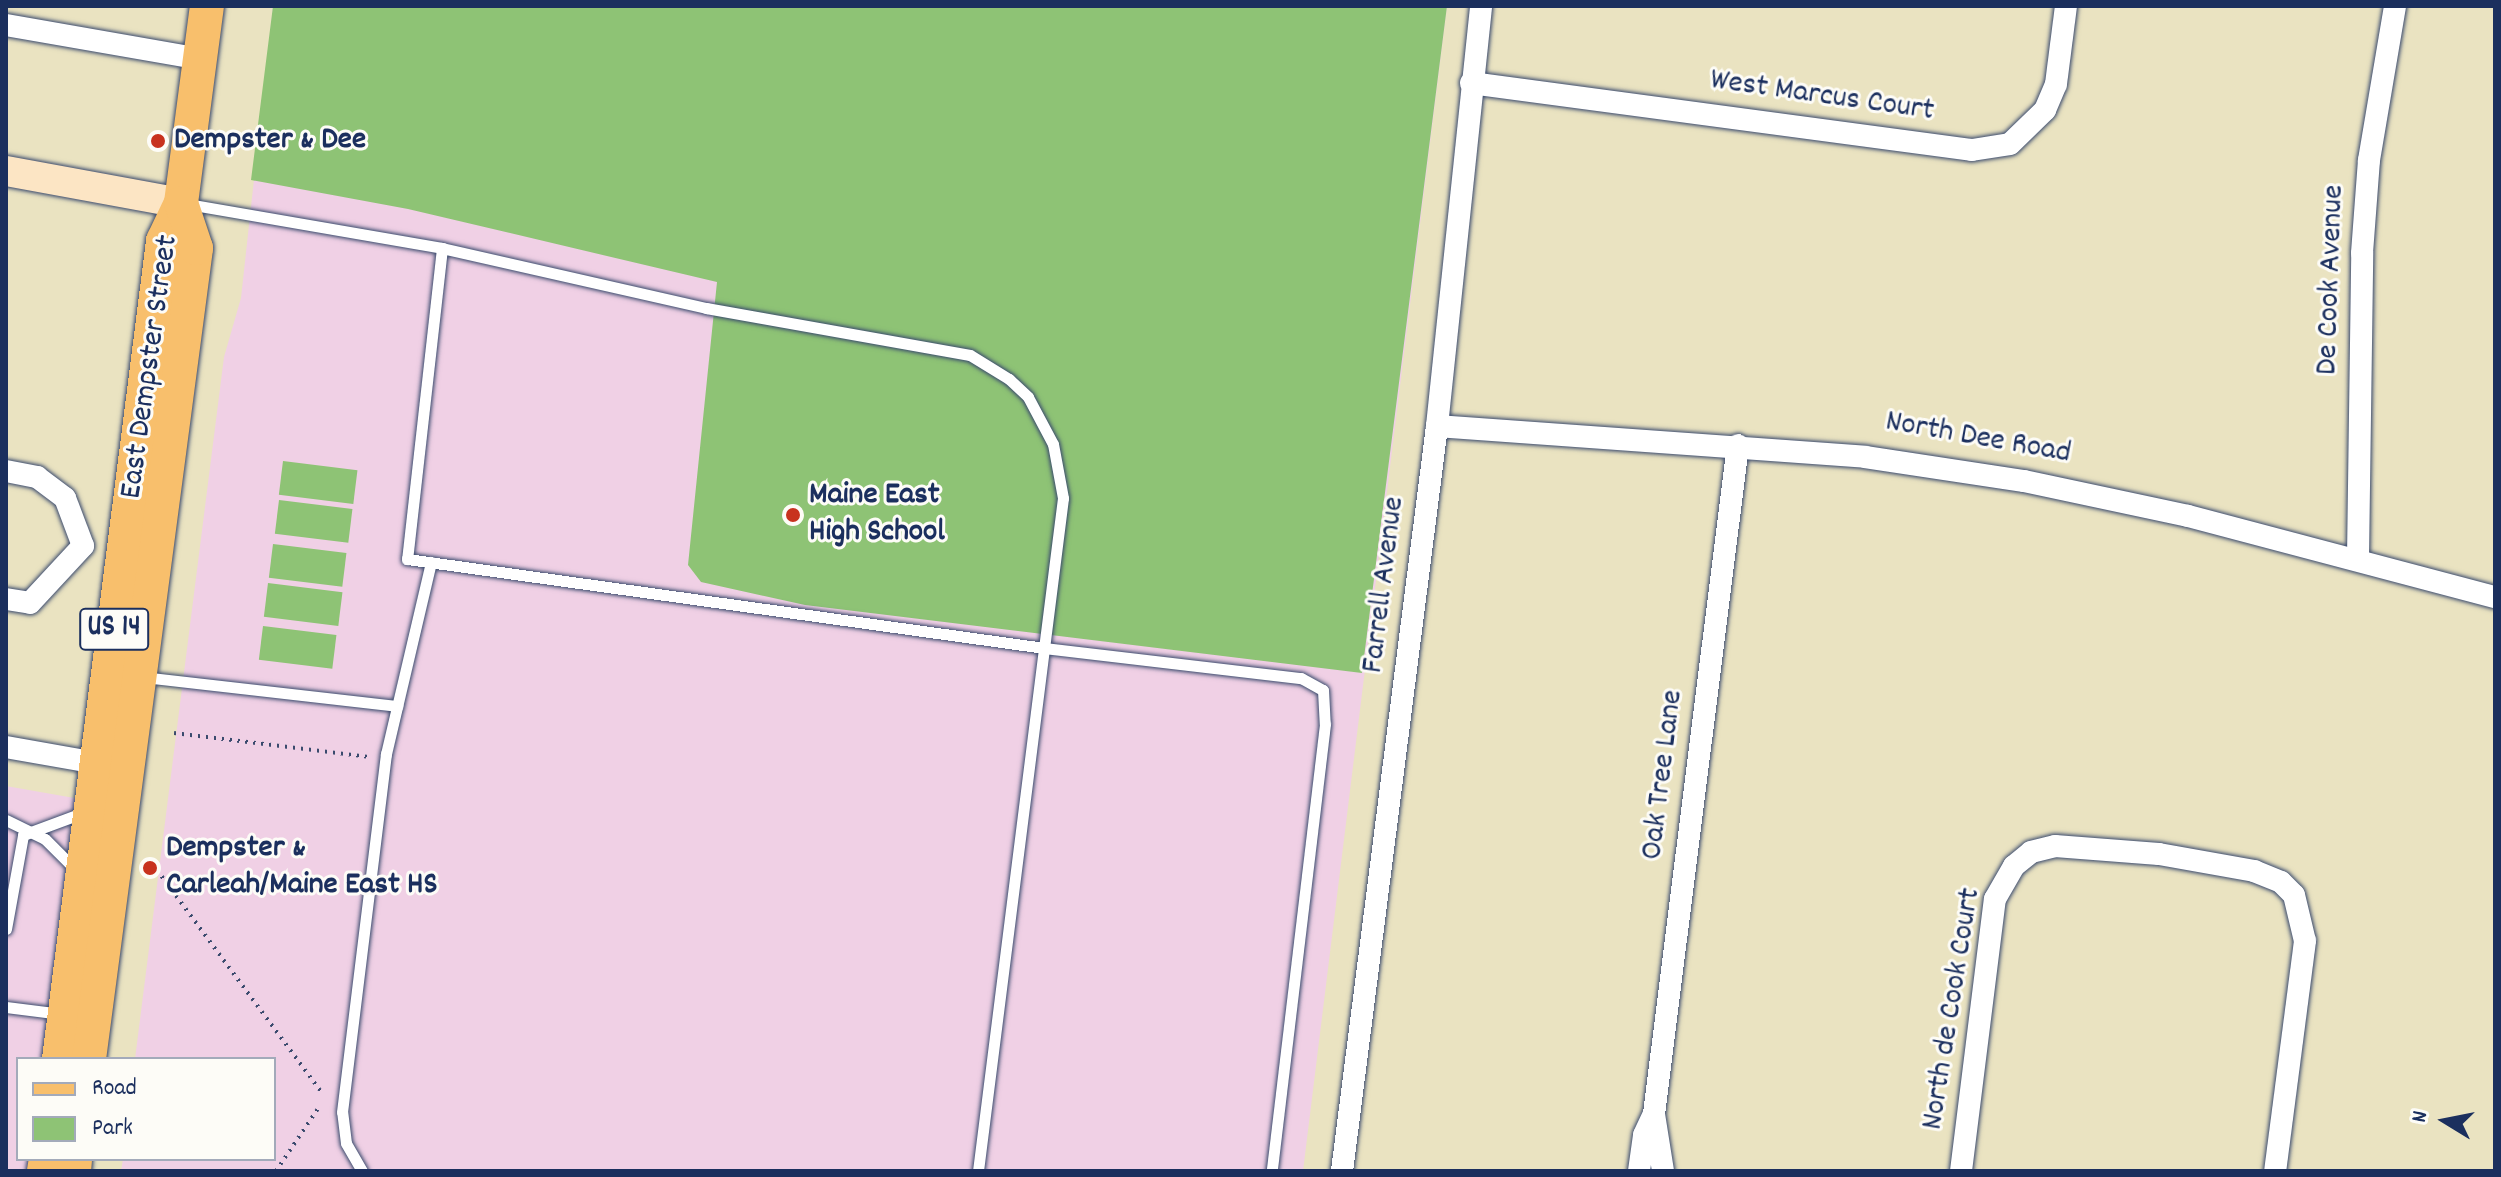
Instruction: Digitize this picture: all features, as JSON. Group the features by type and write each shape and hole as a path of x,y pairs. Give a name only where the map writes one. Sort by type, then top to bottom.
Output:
{"main road":[{"name":"US 14","path":"181,203 207,6"},
{"name":"East Dempster Street","path":"60,1057 80,1016 129,768 141,677 139,553 163,241 181,203"},
{"name":"East Dempster Street","path":"89,1057 80,1016 81,875 96,763 139,553"}],"street":[{"name":"Farrell Avenue","path":"1342,1171 1437,426 1481,6"},
{"name":"West Marcus Court","path":"1471,83 1972,150 2010,144 2045,110 2056,84 2066,6"},
{"name":"De Cook Avenue","path":"2358,558 2362,253 2369,160 2395,6"},
{"path":"6,25 200,59"},
{"path":"6,171 181,203"},
{"name":"North Dee Road","path":"1437,426 1738,445 1865,457 2024,481 2358,558 2495,597"},
{"name":"Oak Tree Lane","path":"1663,1171 1654,1114 1738,445"},
{"path":"6,471 37,477 65,498 83,546"},
{"path":"83,546 139,553"},
{"path":"6,599 30,603 83,546"},
{"path":"6,747 129,768"},
{"name":"North de Cook Court","path":"1961,1171 1995,899 2002,881 2031,852 2055,846 2159,854 2254,871 2281,882 2294,895 2305,941 2275,1171"},
{"name":"Oak Tree Lane","path":"1639,1171 1644,1135 1654,1114"}],"lane":[{"path":"181,203 442,248 706,308 970,355 990,365 1028,397 1041,416 1061,472 1063,498 978,1171"},
{"path":"442,248 407,559 1044,648 1301,678 1323,690 1325,724 1272,1171"},
{"path":"362,1171 346,1143 342,1112 386,754 431,562"},
{"path":"141,677 397,706"},
{"path":"6,929 23,835 28,829 63,822 90,809"},
{"path":"6,820 28,829 81,875"},
{"path":"6,1008 80,1016"}],"path":[{"path":"174,733 369,757"},
{"path":"157,870 322,1093"},
{"path":"276,1171 295,1150 319,1107"}],"shaded area":[{"name":"Maine East High School","path":"273,6 1447,6 1303,1171 121,1171 123,1161 276,1161 276,1057 135,1057 224,357 241,298"},
{"path":"6,786 80,799 47,1057 16,1057 16,1161 34,1161 33,1171 6,1171"}],"green space":[{"path":"273,6 1447,6 1362,673 805,605 701,582 688,565 717,282 408,209 251,180"},
{"path":"283,461 357,470 353,504 279,495"},
{"path":"279,500 352,509 348,543 275,534"},
{"path":"273,544 346,553 342,587 269,578"},
{"path":"268,583 342,592 338,626 264,617"},
{"path":"263,626 336,635 332,669 259,660"}],"place":[{"name":"Dempster & Dee","path":"158,141"},
{"name":"Maine East High School","path":"793,515"},
{"name":"Dempster & Carleah/Maine East HS","path":"150,868"}]}
